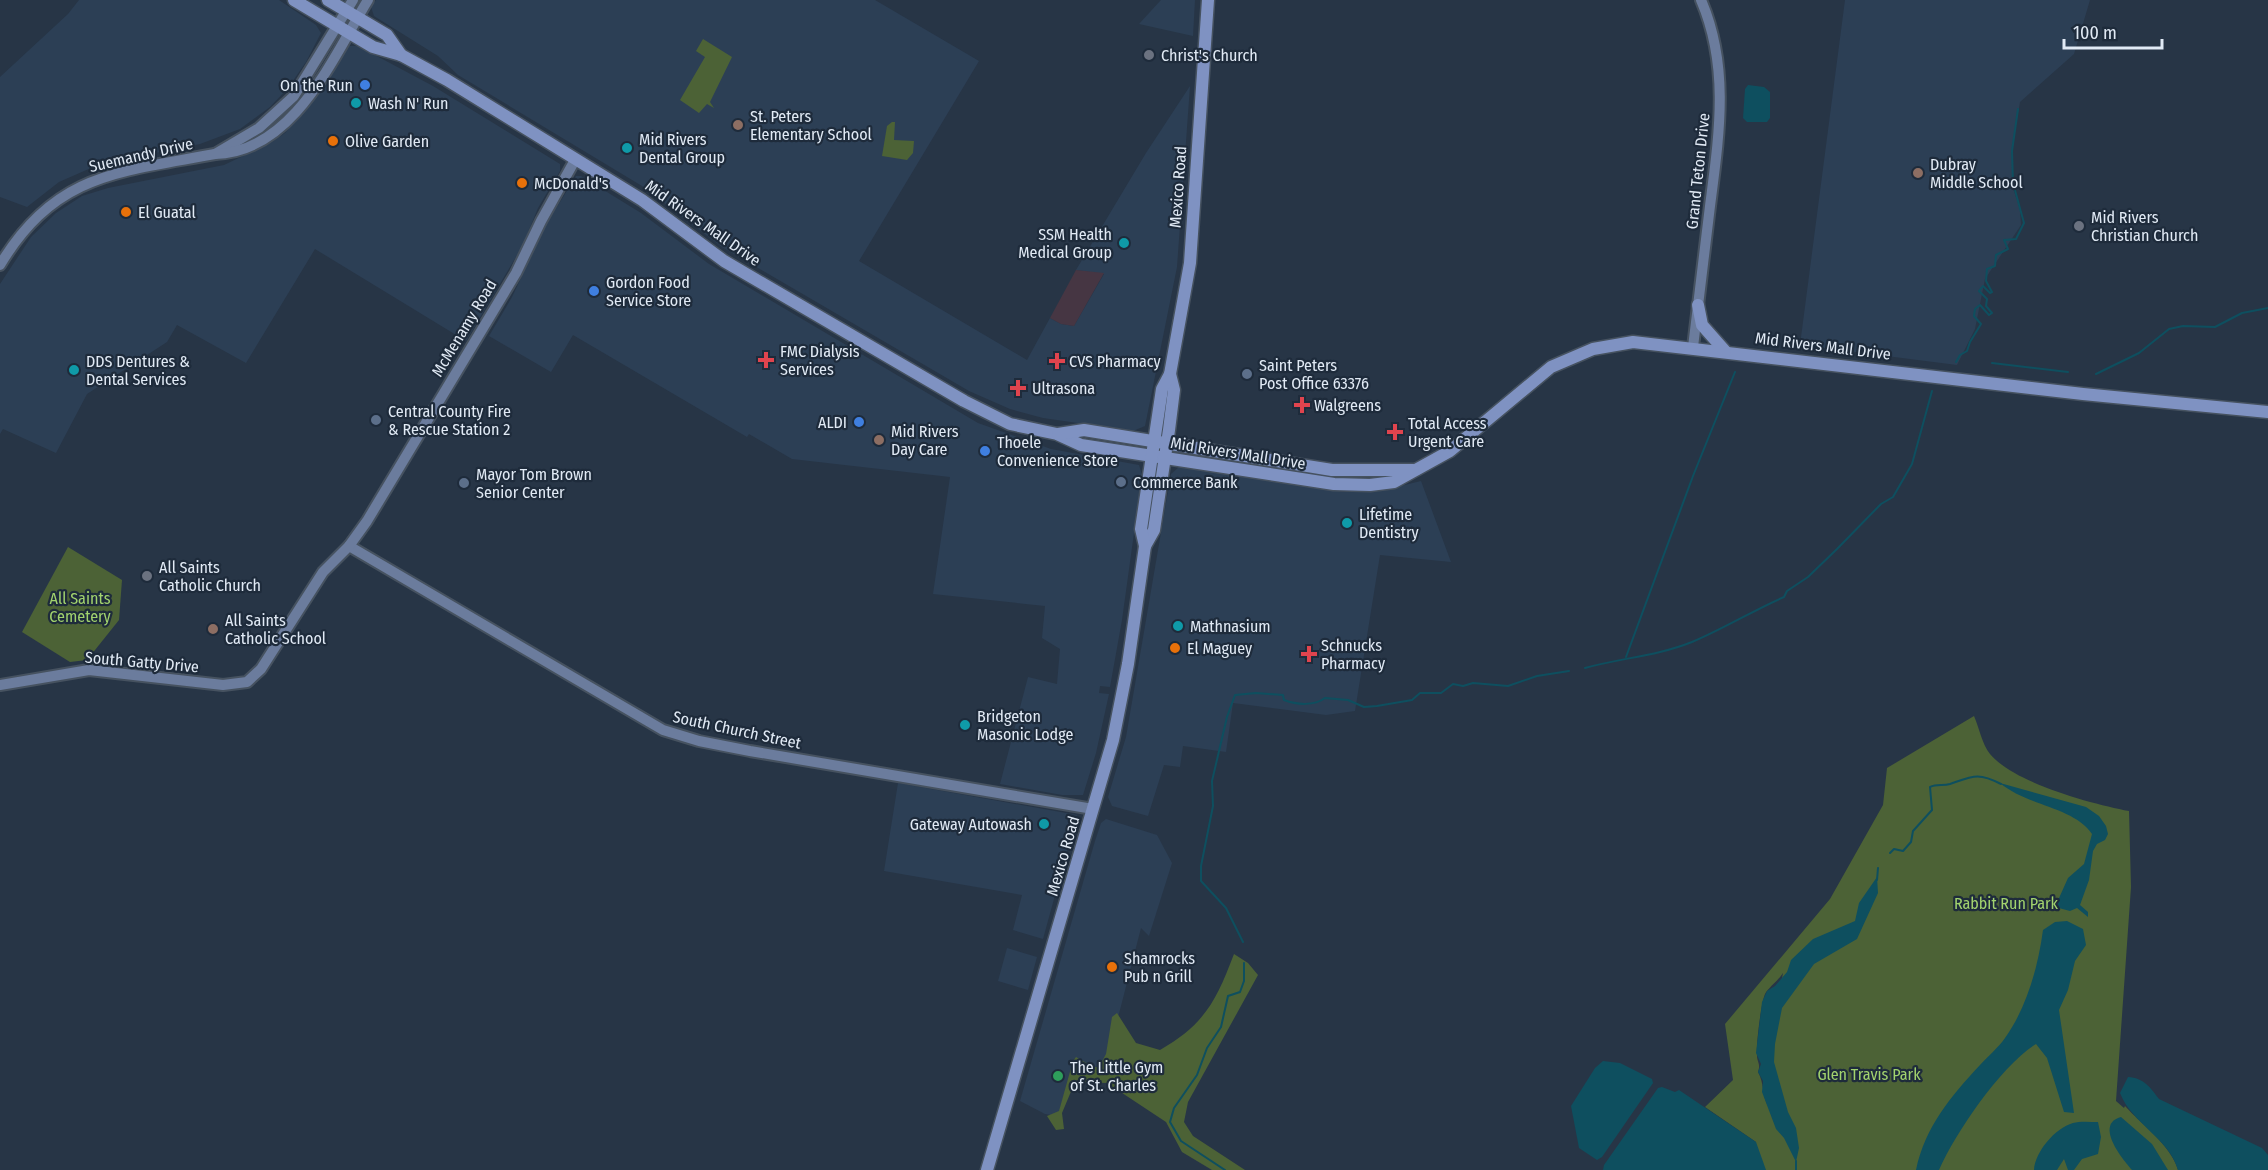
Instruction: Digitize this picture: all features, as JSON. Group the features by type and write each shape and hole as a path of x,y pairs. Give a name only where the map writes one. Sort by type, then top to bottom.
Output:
{"main road":[{"name":"Mid Rivers Mall Drive","path":"294,0 378,50 401,55 642,200 724,261 974,406 1011,424 1057,434 1081,445 1349,486 1394,482 1450,451 1537,376 1573,356 1604,346 1633,342 1693,347 2092,395 2268,412"},
{"name":"Mid Rivers Mall Drive","path":"328,0 387,35 401,55"},
{"name":"Mexico Road","path":"987,1170 1120,713 1145,546 1154,530 1158,457 1161,442 1162,389 1170,374 1190,263 1208,0"},
{"path":"1698,305 1702,325 1725,351"},
{"name":"Mid Rivers Mall Drive","path":"1057,434 1084,430 1339,470 1413,470"}],"street":[{"name":"Suemandy Drive","path":"352,14 353,0"},
{"name":"Suemandy Drive","path":"0,265 31,221 60,197 79,186 116,173 215,154 230,154 259,142 294,113 309,96 352,14 368,0"},
{"name":"Grand Teton Drive","path":"1693,347 1718,141 1721,92 1714,36 1701,0"},
{"name":"McMenamy Road","path":"247,682 265,663 323,572 349,546 367,521 516,273 541,221 575,160"},
{"name":"South Church Street","path":"349,546 663,730 699,741 750,751 1093,809"},
{"name":"South Gatty Drive","path":"0,685 89,670 223,685 247,682"}],"shaded area":[{"path":"79,0 279,0 316,25 321,33 306,62 288,88 270,107 240,129 200,144 100,164 59,182 27,207 0,197 0,77 68,14"},
{"path":"376,0 875,0 979,61 859,261 1027,360 1050,318 1061,324 1074,326 1104,274 1076,270 1146,153 1190,86 1177,267 1145,426 1133,431 1043,418 1010,409 969,391 722,247 642,186 458,75 438,56 374,16 371,7"},
{"path":"1161,0 1195,0 1193,36 1139,24"},
{"name":"Dubray Middle School","path":"1845,0 2090,0 2074,54 2020,102 2013,144 2013,188 2020,209 2021,225 1985,279 1975,329 1957,365 1800,345"},
{"path":"349,46 358,46 433,86 560,164 560,171 538,208 523,245 466,341 315,249 246,363 177,325 167,342 87,394 56,453 3,429 0,434 0,284 31,237 56,213 82,196 108,188 224,165 272,142 285,133 311,103"},
{"path":"1748,85 1764,87 1770,92 1770,118 1767,122 1747,122 1743,118 1745,89"},
{"path":"576,176 581,176 641,213 709,264 978,423 1051,449 1139,465 1142,475 1122,620 1110,687 1100,686 1099,693 1109,694 1096,753 1083,795 1062,795 1000,784 1028,677 1057,684 1060,649 1042,638 1045,606 933,594 950,477 792,459 749,434 747,437 573,335 551,372 489,336 512,297 547,223"},
{"path":"1076,270 1104,273 1074,326 1061,324 1050,318"},
{"path":"1179,467 1344,492 1380,491 1421,481 1451,562 1380,555 1355,711 1326,715 1233,703 1226,752 1183,746 1180,767 1164,765 1148,816 1112,806 1108,797 1126,737 1171,474"},
{"path":"898,783 1077,815 1043,939 1013,930 1022,895 884,871"},
{"path":"2000,783 2086,807 2099,816 2106,826 2108,834 2105,840 2097,844 2093,851 2089,880 2080,905 2088,912 2088,917 2077,908 2070,911 2055,907 2068,878 2084,864 2092,834 2074,818 2023,797"},
{"path":"1106,819 1157,835 1172,863 1149,936 1141,928 1103,1076 1075,1058 1058,1116 1045,1114 1020,1101 1095,841 1101,823"},
{"path":"1877,877 1878,893 1857,939 1814,964 1782,1008 1774,1062 1788,1112 1796,1128 1799,1148 1796,1162 1784,1138 1776,1129 1762,1092 1763,1081 1758,1072 1761,1064 1756,1053 1762,1002 1767,991 1775,986 1787,972 1791,960 1813,939 1855,921 1859,903"},
{"path":"2067,921 2083,929 2086,945 2075,961 2068,990 2059,1010 2074,1113 2064,1112 2047,1058 2036,1044 2022,1054 1994,1084 1956,1137 1939,1170 1916,1170 1920,1154 1940,1113 1959,1088 2002,1042 2020,1013 2035,972 2043,930 2055,922"},
{"path":"1007,948 1037,957 1028,990 998,981"},
{"path":"1603,1061 1620,1063 1652,1079 1653,1083 1602,1157 1597,1160 1579,1148 1571,1106 1595,1068"},
{"path":"2128,1077 2142,1081 2159,1099 2262,1148 2268,1155 2268,1170 2178,1170 2167,1149 2133,1114 2120,1093"},
{"path":"1662,1087 1675,1092 1679,1090 1756,1142 1766,1170 1603,1170 1604,1165 1658,1088"},
{"path":"2121,1117 2152,1144 2168,1170 2132,1170 2117,1150 2110,1134 2113,1121"},
{"path":"2076,1122 2098,1122 2101,1137 2098,1154 2082,1159 2074,1170 2068,1170 2064,1159 2057,1170 2034,1170 2042,1149 2059,1130"}],"green space":[{"path":"703,39 732,57 710,102 714,108 707,104 699,113 680,100 705,57 696,51"},
{"path":"895,122 894,140 914,141 913,153 907,160 882,156 887,126"},
{"name":"All Saints Cemetery","path":"68,547 122,580 119,620 87,660 70,662 22,632"},
{"name":"Rabbit Run Park","path":"1974,716 1987,750 2001,764 2017,774 2075,798 2129,811 2131,887 2116,1101 2124,1108 2125,1106 2163,1144 2178,1170 1757,1170 1756,1142 1705,1107 1733,1080 1725,1024 1830,899 1883,805 1887,768","holes":["1783,973 1768,1054 1767,1104 1758,1072 1759,1024 1765,994"]},
{"path":"1234,954 1248,963 1258,975 1188,1102 1184,1122 1193,1136 1245,1170 1212,1170 1182,1152 1166,1122 1107,1083 1075,1082 1062,1113 1064,1129 1056,1130 1047,1116 1059,1111 1073,1061 1076,1057 1093,1067 1099,1067 1106,1054 1112,1017 1117,1013 1136,1043 1160,1050 1188,1031 1207,1010 1215,998"}],"waterway":[{"path":"1956,362 1960,355 1967,351 1981,324 1974,316 1975,309 1980,305 1989,315 1992,313 1986,306 1987,299 1979,291 1983,286 1990,293 1992,292 1986,281 1987,269 1995,266 1996,255 2008,249 2004,240 2016,239 2024,223 2013,183 2012,151 2018,109"},
{"path":"2096,374 2139,353 2169,329 2183,326 2215,327 2242,313 2268,308"},
{"path":"1992,363 2068,372"},
{"path":"1626,657 1693,476 1735,372"},
{"path":"1585,668 1679,647 1784,597 1787,591 1808,577 1881,504 1893,497 1912,464 1932,391"},
{"path":"1243,942 1226,908 1201,881 1201,866 1213,806 1212,781 1227,717 1235,695 1256,693 1283,695 1284,700 1300,704 1321,701 1325,698 1348,700 1364,707 1412,700 1420,693 1441,693 1453,684 1508,686 1537,676 1569,671"},
{"path":"1890,853 1894,849 1903,851 1911,842 1913,831 1932,810 1930,787 1976,776 2001,784"},
{"path":"1877,880 1878,868"},
{"path":"1225,1170 1181,1141 1170,1122 1174,1108 1197,1075 1207,1048 1221,1027 1228,996 1240,992 1244,981 1244,963"},
{"path":"1796,1161 1796,1170"}],"place":[{"name":"Christ's Church","path":"1149,55"},
{"name":"On the Run","path":"365,85"},
{"name":"Wash N' Run","path":"356,103"},
{"name":"St. Peters Elementary School","path":"738,125"},
{"name":"Olive Garden","path":"333,141"},
{"name":"Mid Rivers Dental Group","path":"627,148"},
{"name":"Dubray Middle School","path":"1918,173"},
{"name":"McDonald's","path":"522,183"},
{"name":"El Guatal","path":"126,212"},
{"name":"Mid Rivers Christian Church","path":"2079,226"},
{"name":"SSM Health Medical Group","path":"1124,243"},
{"name":"Gordon Food Service Store","path":"594,291"},
{"name":"FMC Dialysis Services","path":"766,360"},
{"name":"CVS Pharmacy","path":"1057,361"},
{"name":"DDS Dentures & Dental Services","path":"74,370"},
{"name":"Saint Peters Post Office 63376","path":"1247,374"},
{"name":"Ultrasona","path":"1018,388"},
{"name":"Walgreens","path":"1302,405"},
{"name":"Central County Fire & Rescue Station 2","path":"376,420"},
{"name":"ALDI","path":"859,422"},
{"name":"Total Access Urgent Care","path":"1395,432"},
{"name":"Mid Rivers Day Care","path":"879,440"},
{"name":"Thoele Convenience Store","path":"985,451"},
{"name":"Commerce Bank","path":"1121,482"},
{"name":"Mayor Tom Brown Senior Center","path":"464,483"},
{"name":"Lifetime Dentistry","path":"1347,523"},
{"name":"All Saints Catholic Church","path":"147,576"},
{"name":"Mathnasium","path":"1178,626"},
{"name":"All Saints Catholic School","path":"213,629"},
{"name":"El Maguey","path":"1175,648"},
{"name":"Schnucks Pharmacy","path":"1309,654"},
{"name":"Bridgeton Masonic Lodge","path":"965,725"},
{"name":"Gateway Autowash","path":"1044,824"},
{"name":"Shamrocks Pub n Grill","path":"1112,967"},
{"name":"The Little Gym of St. Charles","path":"1058,1076"}],"park label":[{"name":"Glen Travis Park","path":"1869,1074"}]}
